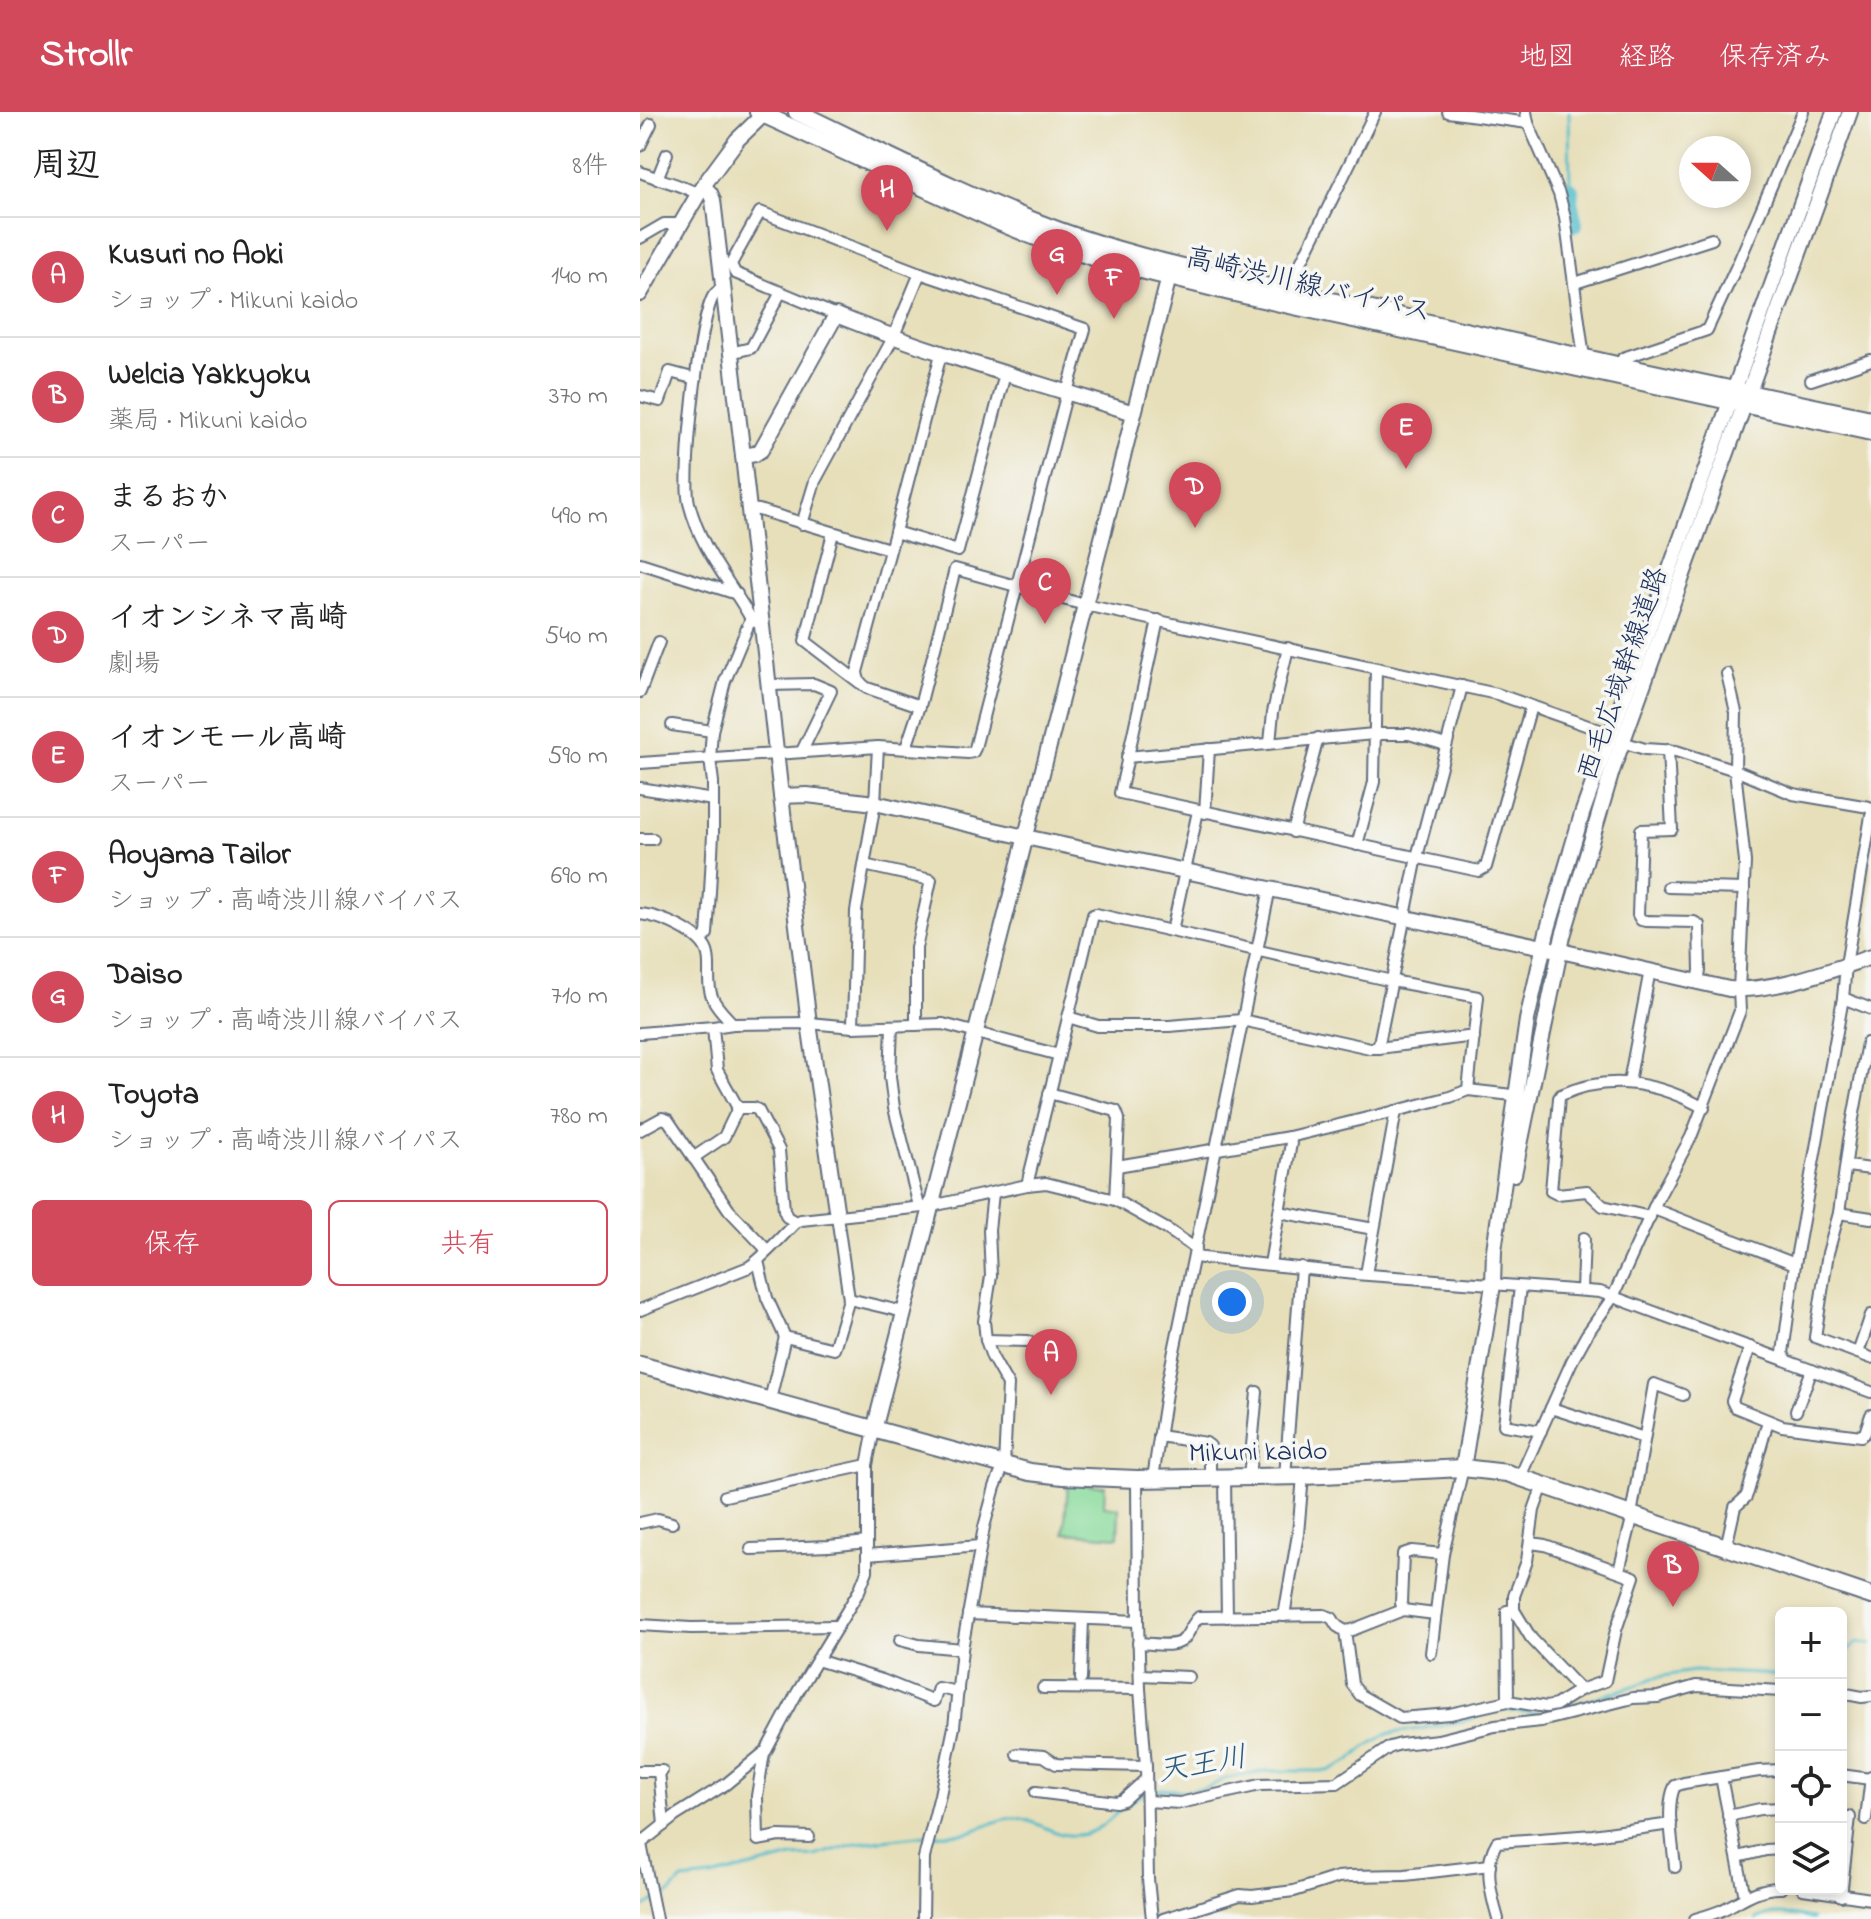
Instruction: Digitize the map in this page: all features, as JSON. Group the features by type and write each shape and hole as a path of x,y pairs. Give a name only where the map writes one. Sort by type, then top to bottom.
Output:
{"main road":[{"name":"高崎渋川線バイパス","path":"797,112 1004,209 1170,271 1739,397 1871,419"},
{"name":"高崎渋川線バイパス","path":"762,113 999,222 1105,261 1287,291 1621,366 1871,432"},
{"name":"Mikuni kaido","path":"640,1365 1030,1472 1145,1479 1285,1477 1463,1468 1507,1473 1871,1596"}],"street":[{"path":"1287,291 1375,112"},
{"path":"1448,112 1527,117 1559,194 1565,217 1584,358"},
{"path":"1621,366 1623,358 1707,330 1803,112"},
{"name":"西毛広域幹線道路","path":"1524,1096 1527,1020 1543,947 1582,814 1616,738 1739,397 1834,112"},
{"name":"西毛広域幹線道路","path":"1739,397 1850,112"},
{"path":"640,294 700,190 737,140 762,113"},
{"path":"640,146 651,124"},
{"path":"657,179 667,154"},
{"path":"640,172 710,193 713,200 743,456 756,622 769,685 809,1023 849,1299 834,1349 785,1337"},
{"path":"640,763 878,747 973,752 1067,392 1085,329 920,273 760,212 731,264 735,273 893,338 1005,374 1067,392 1134,413"},
{"path":"640,238 664,224 680,224"},
{"path":"1575,283 1712,239"},
{"path":"809,1837 779,1836 758,1840 757,1796 764,1753 867,1571 867,1465 904,1312 925,1206 976,1033 1170,271"},
{"path":"802,524 815,481 893,338 920,273"},
{"path":"723,287 714,295 706,319 696,379 686,487 702,541 756,622"},
{"path":"730,353 751,348 781,292"},
{"path":"743,456 761,450 836,315"},
{"path":"860,683 857,672 941,354"},
{"path":"1811,380 1871,360"},
{"path":"640,396 660,401 670,372 696,379"},
{"path":"895,532 958,551 1005,374"},
{"path":"748,509 889,549"},
{"path":"833,533 805,641 867,688 920,706"},
{"path":"640,563 737,594"},
{"path":"906,748 920,706 955,569 1085,605 1497,694 1645,749 1668,750 1735,770 1793,794 1869,807 1871,813 1843,998 1795,1264 1783,1353 1786,1360"},
{"path":"1158,620 1120,793 1202,812 1479,871 1486,867 1531,706"},
{"path":"701,941 707,934 710,892 712,731 725,681 756,622"},
{"path":"640,692 659,642"},
{"path":"1270,743 1273,712 1288,648"},
{"path":"1357,845 1374,782 1376,668"},
{"path":"1520,1477 1572,1361 1613,1297 1704,1108 1740,1011 1745,862 1735,770 1736,712 1727,674"},
{"path":"769,685 814,684 831,691 802,751"},
{"path":"1378,1048 1417,857 1462,686"},
{"path":"672,725 712,731"},
{"path":"1127,757 1374,734 1409,734 1446,745"},
{"path":"1293,832 1318,738"},
{"name":"西毛広域幹線道路","path":"1463,1468 1524,1096 1616,738"},
{"path":"853,1027 856,911 875,803 878,747"},
{"path":"1172,931 1202,812 1209,749"},
{"path":"1668,750 1672,829 1641,830 1638,915 1641,920 1694,922 1699,925 1698,981"},
{"path":"640,788 713,800"},
{"path":"781,796 807,795 875,803 1739,990 1803,979 1871,957"},
{"path":"640,839 653,839"},
{"path":"864,865 931,880 916,948 916,1025"},
{"path":"1152,1919 1138,1643 1145,1479 1159,1436 1270,888"},
{"path":"1668,888 1744,889"},
{"path":"640,914 656,916 701,941 708,953 711,996 733,1024"},
{"path":"1027,1185 1093,915 1096,914 1392,981 1478,997 1468,1090"},
{"path":"1629,1082 1650,970"},
{"path":"1843,998 1871,1009"},
{"path":"1068,1017 1098,1026 1169,1026 1242,1020 1378,1048 1474,1038"},
{"path":"640,1033 733,1024 809,1023 853,1027 943,1024 1059,1055"},
{"path":"892,1026 890,1077 894,1108 925,1206"},
{"path":"713,1027 717,1070 738,1108"},
{"path":"1868,1048 1815,1337 1871,1358"},
{"path":"1704,1108 1678,1094 1629,1082 1580,1086 1561,1095 1551,1191 1557,1194 1587,1191 1603,1206 1652,1213 1795,1264"},
{"path":"1117,1166 1289,1137 1468,1090 1524,1096"},
{"path":"1049,1093 1116,1111 1119,1119 1115,1200"},
{"path":"738,1108 758,1110 779,1150 784,1210 787,1217 796,1222"},
{"path":"693,1158 724,1137 738,1108"},
{"path":"1366,1274 1396,1111"},
{"path":"640,1130 662,1118 668,1120 729,1210 767,1250"},
{"path":"1270,1264 1291,1143 1289,1137"},
{"path":"1847,1166 1871,1169"},
{"path":"640,1310 749,1267 796,1222 925,1206 1046,1183 1115,1200 1159,1225 1195,1253 1366,1274 1600,1292 1871,1392"},
{"path":"923,1919 924,1858 954,1727 962,1649 980,1546 1004,1465 1008,1385 992,1357 984,1321 991,1276 989,1230 993,1193"},
{"path":"1279,1212 1374,1229"},
{"path":"1839,1213 1871,1218"},
{"path":"1582,1290 1584,1238"},
{"path":"758,1261 767,1298 785,1337 770,1400"},
{"path":"1285,1477 1301,1267"},
{"path":"1520,1287 1504,1425 1541,1431"},
{"path":"849,1299 904,1312"},
{"path":"1858,1353 1871,1315"},
{"path":"986,1340 1028,1341"},
{"path":"1750,1347 1732,1401 1735,1407 1782,1426 1861,1436 1871,1415"},
{"path":"1796,1411 1812,1370"},
{"path":"1619,1571 1632,1515 1654,1384 1683,1395"},
{"path":"1249,1478 1257,1392"},
{"path":"1551,1408 1644,1438"},
{"path":"1726,1547 1735,1507 1748,1492 1768,1421"},
{"path":"1159,1436 1210,1446 1217,1478 1227,1617"},
{"path":"725,1496 867,1465"},
{"path":"1431,1653 1443,1554 1463,1468"},
{"path":"1284,1616 1298,1534 1303,1476"},
{"path":"1543,1485 1534,1510 1527,1561 1514,1596 1514,1610 1531,1638 1580,1690"},
{"path":"640,1523 658,1519 672,1523"},
{"path":"751,1549 867,1542"},
{"path":"1345,1631 1355,1689 1400,1718 1450,1714 1508,1701 1546,1707 1556,1705 1580,1690 1605,1681 1616,1630 1634,1577 1545,1545 1531,1543"},
{"path":"867,1555 980,1546"},
{"path":"1403,1610 1403,1554 1412,1551 1443,1554"},
{"path":"1138,1643 1174,1644 1183,1640 1199,1617 1324,1615 1332,1618 1345,1631 1403,1610 1435,1614"},
{"path":"1508,1701 1507,1611 1514,1610"},
{"path":"968,1614 1138,1621"},
{"path":"1081,1679 1083,1619"},
{"path":"640,1625 691,1628 838,1626"},
{"path":"900,1640 962,1649"},
{"path":"817,1660 882,1680 934,1701 938,1688 958,1692"},
{"path":"1140,1675 1189,1677"},
{"path":"1147,1801 1180,1803 1260,1785 1337,1783 1390,1747 1401,1744 1438,1740 1495,1726 1541,1721 1696,1686 1775,1691"},
{"path":"1043,1688 1140,1689"},
{"path":"1847,1694 1871,1696"},
{"path":"640,1844 691,1805 726,1784 764,1753"},
{"path":"1017,1754 1044,1756 1056,1764 1146,1766"},
{"path":"1675,1867 1671,1794 1675,1786 1775,1770"},
{"path":"640,1771 662,1771 664,1825"},
{"path":"1847,1776 1871,1778 1869,1819 1847,1816"},
{"path":"1721,1777 1745,1897"},
{"path":"1036,1792 1116,1802 1123,1800 1146,1779"},
{"path":"1728,1816 1775,1808"},
{"path":"1841,1896 1845,1823"},
{"path":"1498,1919 1490,1865 1497,1842 1593,1835 1671,1824"},
{"path":"640,1835 651,1917"},
{"path":"1738,1857 1775,1849"},
{"path":"1163,1919 1240,1895 1294,1891 1338,1877 1405,1875 1490,1865"},
{"path":"1695,1919 1720,1911 1767,1888 1775,1888"},
{"path":"1836,1895 1871,1899"}],"green space":[{"path":"1068,1484 1105,1486 1104,1506 1119,1508 1118,1537 1064,1533"}],"waterway":[{"path":"1569,112 1570,190"},
{"path":"1570,190 1574,224"},
{"name":"天王川","path":"1847,1651 1857,1642 1871,1644"},
{"name":"天王川","path":"1559,1709 1653,1678 1694,1671 1775,1675"},
{"name":"天王川","path":"1150,1791 1188,1791 1209,1787 1226,1778 1269,1771 1328,1771 1351,1760 1386,1734 1452,1724 1502,1710 1543,1714 1552,1711"},
{"name":"天王川","path":"933,1835 964,1833 1017,1818 1067,1835 1088,1833 1143,1794"},
{"name":"天王川","path":"640,1909 670,1893 682,1880 711,1877 793,1857 815,1856 857,1843 926,1835"},
{"path":"1756,1919 1777,1914 1812,1919"}],"place":[{"name":"Toyota","path":"887,231"},
{"name":"Daiso","path":"1057,295"},
{"name":"Aoyama Tailor","path":"1114,319"},
{"name":"イオンモール高崎","path":"1406,469"},
{"name":"イオンシネマ高崎","path":"1195,528"},
{"name":"まるおか","path":"1045,624"},
{"name":"Kusuri no Aoki","path":"1051,1395"},
{"name":"Welcia Yakkyoku","path":"1673,1607"}]}
